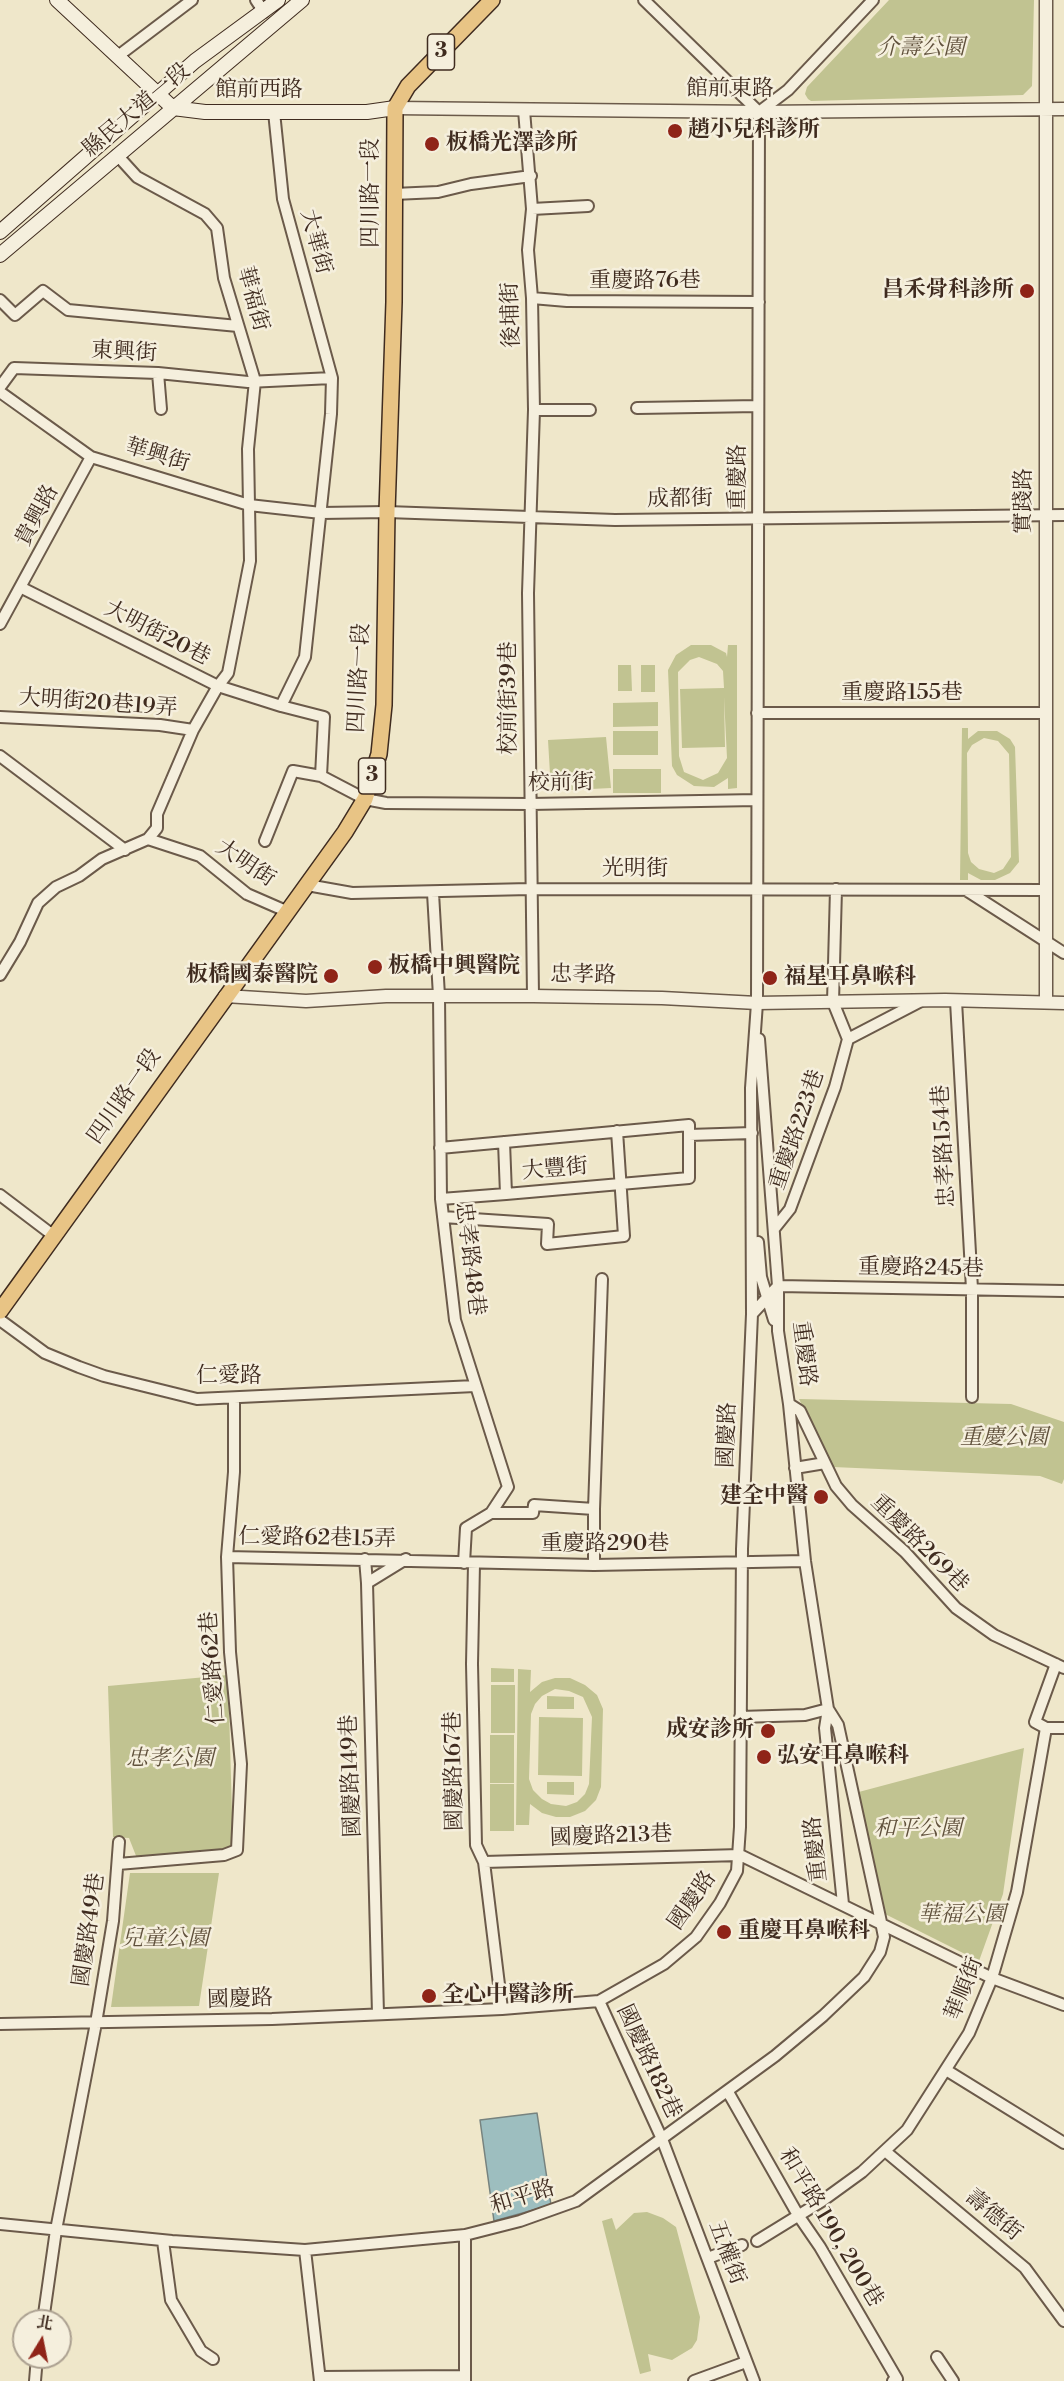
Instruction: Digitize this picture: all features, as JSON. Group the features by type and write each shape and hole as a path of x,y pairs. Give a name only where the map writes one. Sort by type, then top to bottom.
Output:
{"main road":[{"path":"57,0 172,108"},
{"name":"縣民大道一段","path":"0,232 260,6 278,0"},
{"name":"縣民大道一段","path":"0,255 302,0"},
{"name":"3","path":"395,108 408,86 492,0"},
{"name":"館前西路","path":"172,108 199,112 368,112 395,108"},
{"name":"四川路一段","path":"0,1311 345,832 365,799 378,754 384,705 387,512 393,360 395,108"}],"street":[{"path":"118,56 192,0"},
{"path":"644,0 759,112 788,90 873,0"},
{"name":"實踐路","path":"1046,0 1046,1002"},
{"name":"館前東路","path":"395,108 759,112 1064,109"},
{"name":"後埔街","path":"525,110 532,209 528,250 532,298 534,410 531,519"},
{"name":"大華街","path":"274,112 283,199 332,378 332,414 305,657 281,706"},
{"name":"重慶路","path":"752,1213 751,1088 757,1003 759,112"},
{"name":"華福街","path":"117,155 137,177 205,214 218,228 224,278 255,381 248,449 250,561 228,673 218,686"},
{"path":"394,194 438,192 471,183 531,176"},
{"path":"532,209 588,206"},
{"name":"東興街","path":"0,300 15,315 44,291 68,310 238,326"},
{"name":"重慶路76巷","path":"532,298 567,301 759,302"},
{"name":"東興街","path":"0,387 14,368 158,373 255,381"},
{"path":"158,373 161,409"},
{"path":"255,381 332,378"},
{"name":"華興街","path":"0,392 91,457 249,505 321,513"},
{"path":"637,408 758,406"},
{"path":"534,410 590,410"},
{"name":"貴興路","path":"0,624 22,588 91,457"},
{"path":"321,513 387,512"},
{"name":"成都街","path":"387,512 531,519 1064,515"},
{"name":"校前街39巷","path":"531,519 528,593 533,996"},
{"name":"大明街20巷","path":"22,588 218,686 193,730 157,814 157,828 148,839"},
{"path":"218,686 324,717 321,776"},
{"name":"重慶路155巷","path":"758,713 1046,713"},
{"name":"大明街20巷19弄","path":"0,717 160,725 193,730"},
{"path":"0,756 125,850"},
{"path":"265,841 293,771 321,776 365,799"},
{"name":"校前街","path":"365,799 386,803 530,804 757,800"},
{"path":"0,975 21,942 38,903 56,887 79,876 102,859 148,839"},
{"name":"大明街","path":"148,839 200,856 247,894 286,911"},
{"name":"光明街","path":"307,885 352,893 433,893 530,889 1046,890"},
{"path":"836,889 833,1002 848,1038 921,1001"},
{"path":"964,889 1064,953"},
{"name":"忠孝路48巷","path":"433,893 439,996 441,1199 455,1320 508,1487 491,1513"},
{"name":"忠孝路","path":"225,996 306,1002 439,996 533,996 662,998 757,1003 921,1001 1064,1003"},
{"name":"忠孝路154巷","path":"956,1001 972,1289 972,1397"},
{"name":"重慶路","path":"757,1003 778,1286 778,1331 789,1404 805,1561 828,1709 825,1728 843,1904 881,1922"},
{"name":"重慶路223巷","path":"774,1229 790,1209 835,1087 848,1038"},
{"name":"大豐街","path":"440,1148 618,1131 689,1125 689,1178 506,1194 504,1142"},
{"name":"大豐街","path":"443,1217 548,1224 547,1244 624,1236 618,1131"},
{"name":"大豐街","path":"689,1134 752,1133"},
{"path":"441,1199 506,1194"},
{"path":"0,1195 54,1236"},
{"path":"752,1213 758,1242 761,1277 778,1331"},
{"name":"國慶路","path":"0,2024 502,2010 599,2001 664,1965 696,1938 737,1871 740,1855 742,1563 752,1314 752,1213"},
{"path":"594,1565 602,1279"},
{"path":"752,1314 778,1286"},
{"name":"重慶路245巷","path":"778,1286 1064,1291"},
{"name":"仁愛路","path":"0,1320 45,1353 104,1377 197,1399 476,1386"},
{"name":"仁愛路62巷","path":"118,1864 224,1856 237,1850 241,1764 230,1652 227,1557 234,1472 234,1399"},
{"name":"重慶路269巷","path":"789,1404 800,1411 836,1486 852,1505 905,1552 956,1608 972,1621 1060,1666"},
{"path":"795,1468 825,1463"},
{"path":"491,1513 533,1514 534,1505 594,1509"},
{"name":"國慶路167巷","path":"491,1513 466,1528 469,1564 476,1845 484,1862 502,2010"},
{"name":"仁愛路62巷15弄","path":"227,1557 406,1559"},
{"name":"國慶路149巷","path":"365,1559 378,2014"},
{"path":"367,1583 406,1559"},
{"name":"重慶路290巷","path":"406,1559 469,1564 594,1565 805,1561"},
{"path":"1060,1666 1035,1722 1046,1728 1064,1728"},
{"path":"740,1718 805,1715 828,1709"},
{"name":"重慶路","path":"828,1709 838,1725 881,1922"},
{"name":"華順街","path":"757,2241 862,2172 907,2130 969,2033 992,1978 1017,1892 1046,1728"},
{"name":"國慶路49巷","path":"96,2023 112,1921 119,1842"},
{"path":"740,1855 843,1904"},
{"name":"國慶路213巷","path":"484,1862 740,1855"},
{"path":"881,1922 992,1978 1064,2005"},
{"name":"和平路","path":"0,2224 163,2241 305,2250 465,2235 520,2221 576,2201 707,2104 728,2092 823,2016 864,1977 883,1945 881,1922"},
{"name":"國慶路182巷","path":"599,2001 662,2139"},
{"path":"46,2309 56,2230 96,2023"},
{"path":"946,2070 1064,2143"},
{"name":"和平路 190, 200巷","path":"728,2092 798,2215 820,2247 897,2379 893,2381"},
{"name":"五權街","path":"662,2139 754,2381"},
{"name":"壽德街","path":"885,2151 1025,2268 1064,2321"},
{"path":"305,2250 320,2379 465,2378 465,2235"},
{"path":"163,2241 171,2300 201,2351 213,2359"},
{"path":"708,2258 742,2245"},
{"path":"937,2357 953,2381"},
{"path":"694,2381 746,2362"}],"green space":[{"name":"介壽公園","path":"889,0 1034,0 1032,86 1023,95 811,101 808,99 805,94 807,87"},
{"path":"691,645 711,645 726,653 727,657 728,645 737,645 737,788 728,789 728,778 714,787 694,786 677,775 672,766 668,670 676,655","holes":["699,657 717,664 723,671 724,688 680,689 682,748 725,747 724,697 727,758 718,773 703,780 684,772 679,756 678,672 690,660"]},
{"path":"618,665 631,665 632,691 618,691"},
{"path":"641,665 655,665 655,692 641,692"},
{"path":"658,702 658,726 613,727 613,703"},
{"path":"962,728 968,728 968,739 978,731 997,731 1010,739 1015,747 1019,862 1010,873 995,880 981,880 968,873 968,880 960,880","holes":["984,738 998,741 1009,754 1011,857 1003,869 994,873 979,869 971,862 968,853 967,753 972,745"]},
{"path":"613,731 658,731 658,755 613,755"},
{"path":"606,737 611,788 551,791 548,740"},
{"path":"613,769 661,769 661,793 613,793"},
{"name":"重慶公園","path":"799,1399 1011,1404 1064,1422 1064,1479 1062,1484 1040,1476 833,1467"},
{"path":"491,1668 514,1669 514,1682 491,1682"},
{"path":"518,1669 531,1670 530,1692 542,1682 555,1678 570,1678 585,1685 597,1695 603,1709 601,1787 596,1800 585,1811 570,1817 556,1817 542,1813 530,1804 529,1825 516,1825","holes":["555,1689 569,1691 583,1697 592,1717 589,1784 585,1794 577,1802 566,1806 551,1804 542,1799 533,1790 529,1779 531,1714 535,1704 542,1696"]},
{"name":"忠孝公園","path":"228,1675 233,1847 223,1861 140,1866 129,1838 113,1837 108,1686"},
{"path":"491,1685 515,1685 515,1733 491,1733"},
{"path":"547,1696 574,1697 574,1709 547,1709"},
{"path":"539,1717 583,1718 582,1776 538,1775"},
{"path":"490,1735 514,1735 514,1783 490,1783"},
{"name":"和平公園","path":"1024,1748 1003,1894 979,1961 883,1913 855,1793"},
{"path":"547,1782 574,1782 574,1795 547,1794"},
{"path":"490,1784 514,1784 514,1831 490,1831"},
{"name":"兒童公園","path":"130,1873 219,1873 199,2006 111,2007"},
{"path":"647,2212 663,2218 676,2227 700,2317 697,2340 692,2348 672,2360 648,2354 651,2371 640,2374 602,2221 612,2218 616,2230 634,2213"}],"water":[{"path":"537,2113 551,2205 494,2221 480,2120"}],"place":[{"name":"趙小兒科診所","path":"675,131"},
{"name":"板橋光澤診所","path":"432,144"},
{"name":"昌禾骨科診所","path":"1027,291"},
{"name":"板橋中興醫院","path":"375,967"},
{"name":"板橋國泰醫院","path":"331,976"},
{"name":"福星耳鼻喉科","path":"770,978"},
{"name":"建全中醫","path":"821,1497"},
{"name":"成安診所","path":"768,1731"},
{"name":"弘安耳鼻喉科","path":"764,1757"},
{"name":"重慶耳鼻喉科","path":"724,1932"},
{"name":"全心中醫診所","path":"429,1996"}],"park label":[{"name":"華福公園","path":"962,1916"}]}
